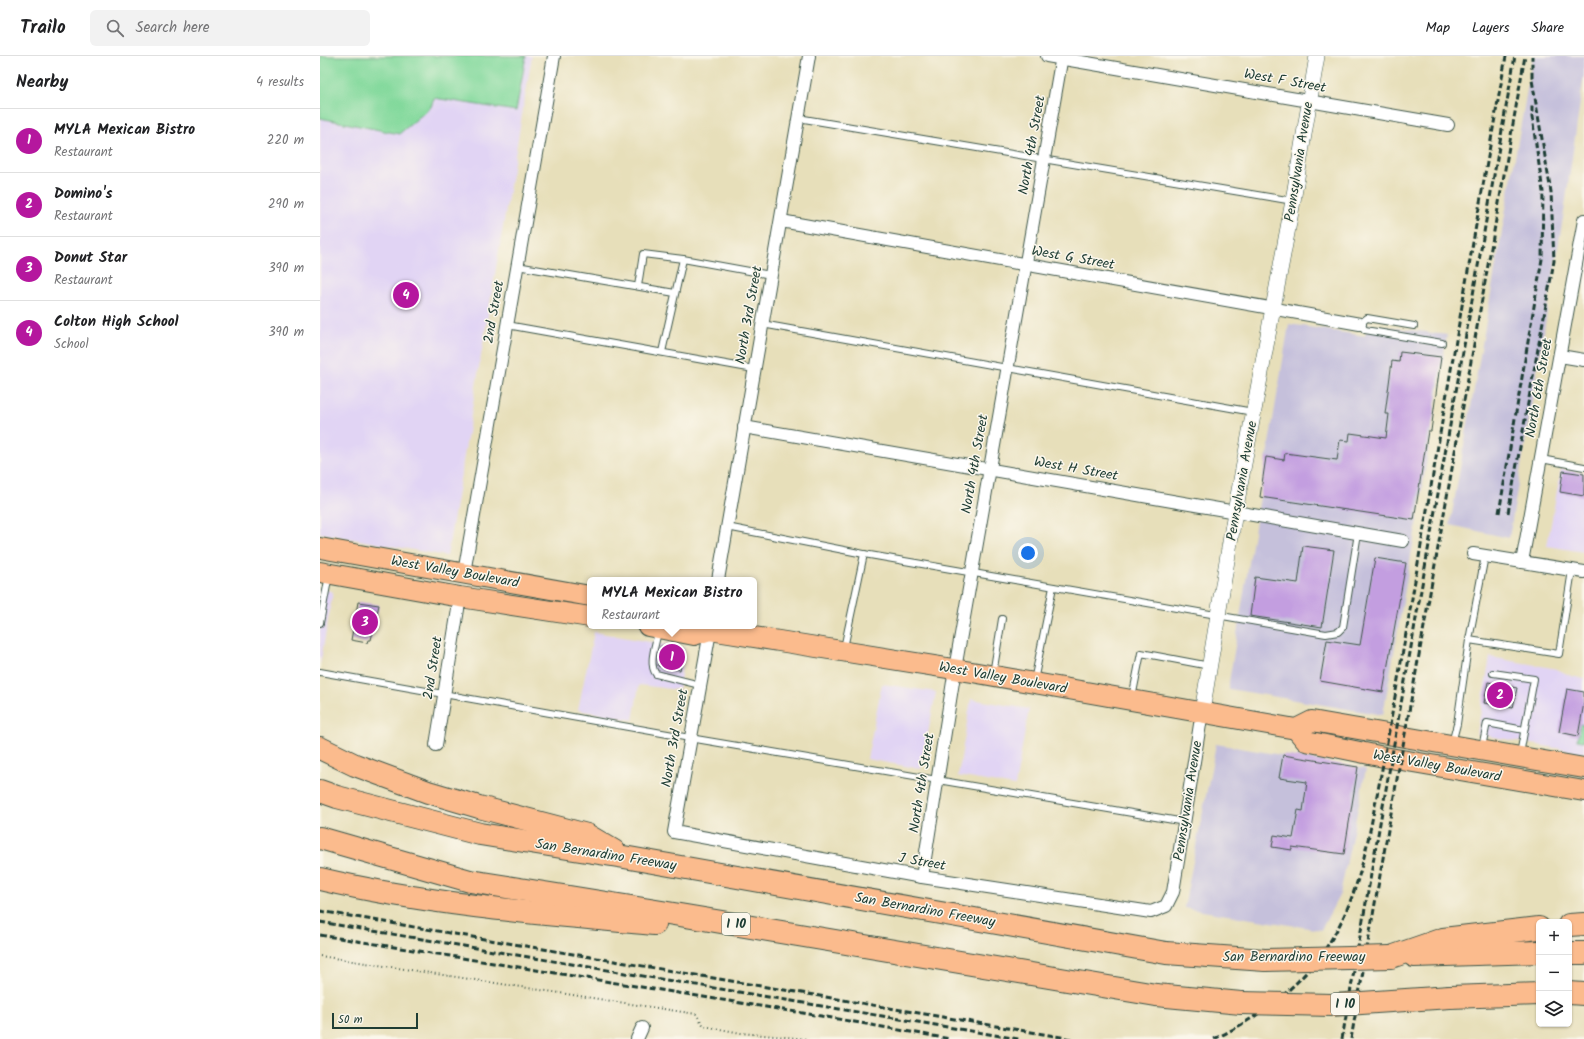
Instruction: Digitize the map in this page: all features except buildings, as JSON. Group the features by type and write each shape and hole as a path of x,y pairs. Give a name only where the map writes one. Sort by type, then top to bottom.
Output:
{"highway":[{"path":"320,748 369,770 428,792 587,835 624,857"},
{"name":"San Bernardino Freeway","path":"320,791 337,797 480,834 624,857 1166,953 1265,960 1391,957 1444,947 1536,952"},
{"name":"I 10","path":"320,838 470,881 1156,995 1241,1003 1332,1005 1536,994"},
{"path":"320,879 436,901 515,911 837,941"},
{"path":"1572,925 1584,924"},
{"path":"1444,947 1536,929"},
{"path":"1572,953 1584,953"},
{"path":"1572,993 1584,994"}],"main road":[{"name":"West Valley Boulevard","path":"320,548 587,595"},
{"name":"West Valley Boulevard","path":"325,573 460,597 587,617"},
{"name":"West Valley Boulevard","path":"663,629 694,635 705,629"},
{"name":"West Valley Boulevard","path":"720,629 1033,682 1296,729 1312,721 1519,758 1584,768"},
{"name":"West Valley Boulevard","path":"1296,729 1306,741 1384,757 1584,791"},
{"path":"1478,773 1480,764 1488,760 1526,766 1542,761"}],"street":[{"name":"2nd Street","path":"464,573 554,56"},
{"name":"North 3rd Street","path":"719,577 809,56"},
{"name":"West F Street","path":"1047,56 1062,57 1448,125"},
{"name":"Pennsylvania Avenue","path":"1166,906 1173,892 1235,512 1294,201 1317,56"},
{"name":"North 4th Street","path":"922,877 955,669 1062,57"},
{"name":"North 6th Street","path":"1522,562 1581,252 1584,220"},
{"name":"West G Street","path":"781,221 1360,324"},
{"path":"1560,356 1584,360"},
{"name":"West H Street","path":"744,427 1403,541"},
{"path":"1479,555 1578,571"},
{"name":"2nd Street","path":"436,745 460,597"},
{"name":"North 3rd Street","path":"674,832 709,629"},
{"name":"J Street","path":"674,832 922,877 1151,912 1166,906"}],"lane":[{"path":"798,118 1294,201"},
{"path":"638,286 643,254 683,259 771,274"},
{"path":"662,352 683,259"},
{"path":"517,266 675,293"},
{"path":"1414,326 1367,318 1360,324 1365,330 1442,343"},
{"path":"762,324 1254,412"},
{"path":"507,325 754,369"},
{"path":"1541,459 1584,467"},
{"path":"727,527 864,554 1326,634 1338,632 1343,627 1358,534"},
{"path":"844,651 864,554"},
{"path":"1452,745 1477,598 1479,555"},
{"path":"1469,640 1559,654 1565,615 1578,571"},
{"path":"320,623 325,573"},
{"path":"1033,682 1053,587"},
{"path":"993,676 1002,619"},
{"path":"653,629 652,662 654,672 656,674 700,685"},
{"path":"1132,700 1141,653 1210,666"},
{"path":"320,672 690,738 1184,822"},
{"path":"1493,672 1534,679 1519,758"},
{"path":"1481,750 1487,723 1524,730"}],"path":[{"path":"320,956 696,1014 704,1026 741,1033 808,1039"}],"shaded area":[{"path":"320,56 532,56 447,556 320,533"},
{"path":"1533,56 1584,56 1584,75 1565,206 1509,538 1450,525"},
{"path":"1289,324 1365,336 1368,324 1447,335 1416,527 1383,715 1229,689"},
{"path":"1561,469 1584,473 1584,552 1547,546"},
{"path":"320,589 333,592 320,665"},
{"path":"594,632 684,648 679,690 639,685 633,720 578,710"},
{"path":"1490,657 1557,669 1571,676 1584,679 1584,753 1477,734"},
{"path":"882,684 936,692 921,769 867,759"},
{"path":"971,699 1029,709 1015,786 958,776"},
{"path":"1216,744 1366,769 1340,894 1321,930 1184,908"}],"green space":[{"path":"320,56 526,56 516,111 434,98 431,107 399,134 320,118"},
{"path":"1580,724 1584,725 1584,741 1577,740"}],"railway":[{"path":"1214,1039 1253,1018 1288,991 1303,976 1318,959 1341,922 1360,874 1390,727 1468,268 1506,56"},
{"path":"1342,1039 1515,56"},
{"path":"1351,1039 1525,56"},
{"path":"1508,513 1554,261 1551,192 1532,80 1532,56"},
{"path":"1499,513 1542,259 1543,192 1532,117 1532,104"},
{"path":"320,911 1072,1039"},
{"path":"320,922 1019,1039"},
{"path":"320,935 821,1016 950,1039"}],"place":[{"name":"Colton High School","path":"406,295"},
{"name":"Donut Star","path":"365,622"},
{"name":"MYLA Mexican Bistro","path":"672,657"},
{"name":"Domino's","path":"1500,695"}]}
